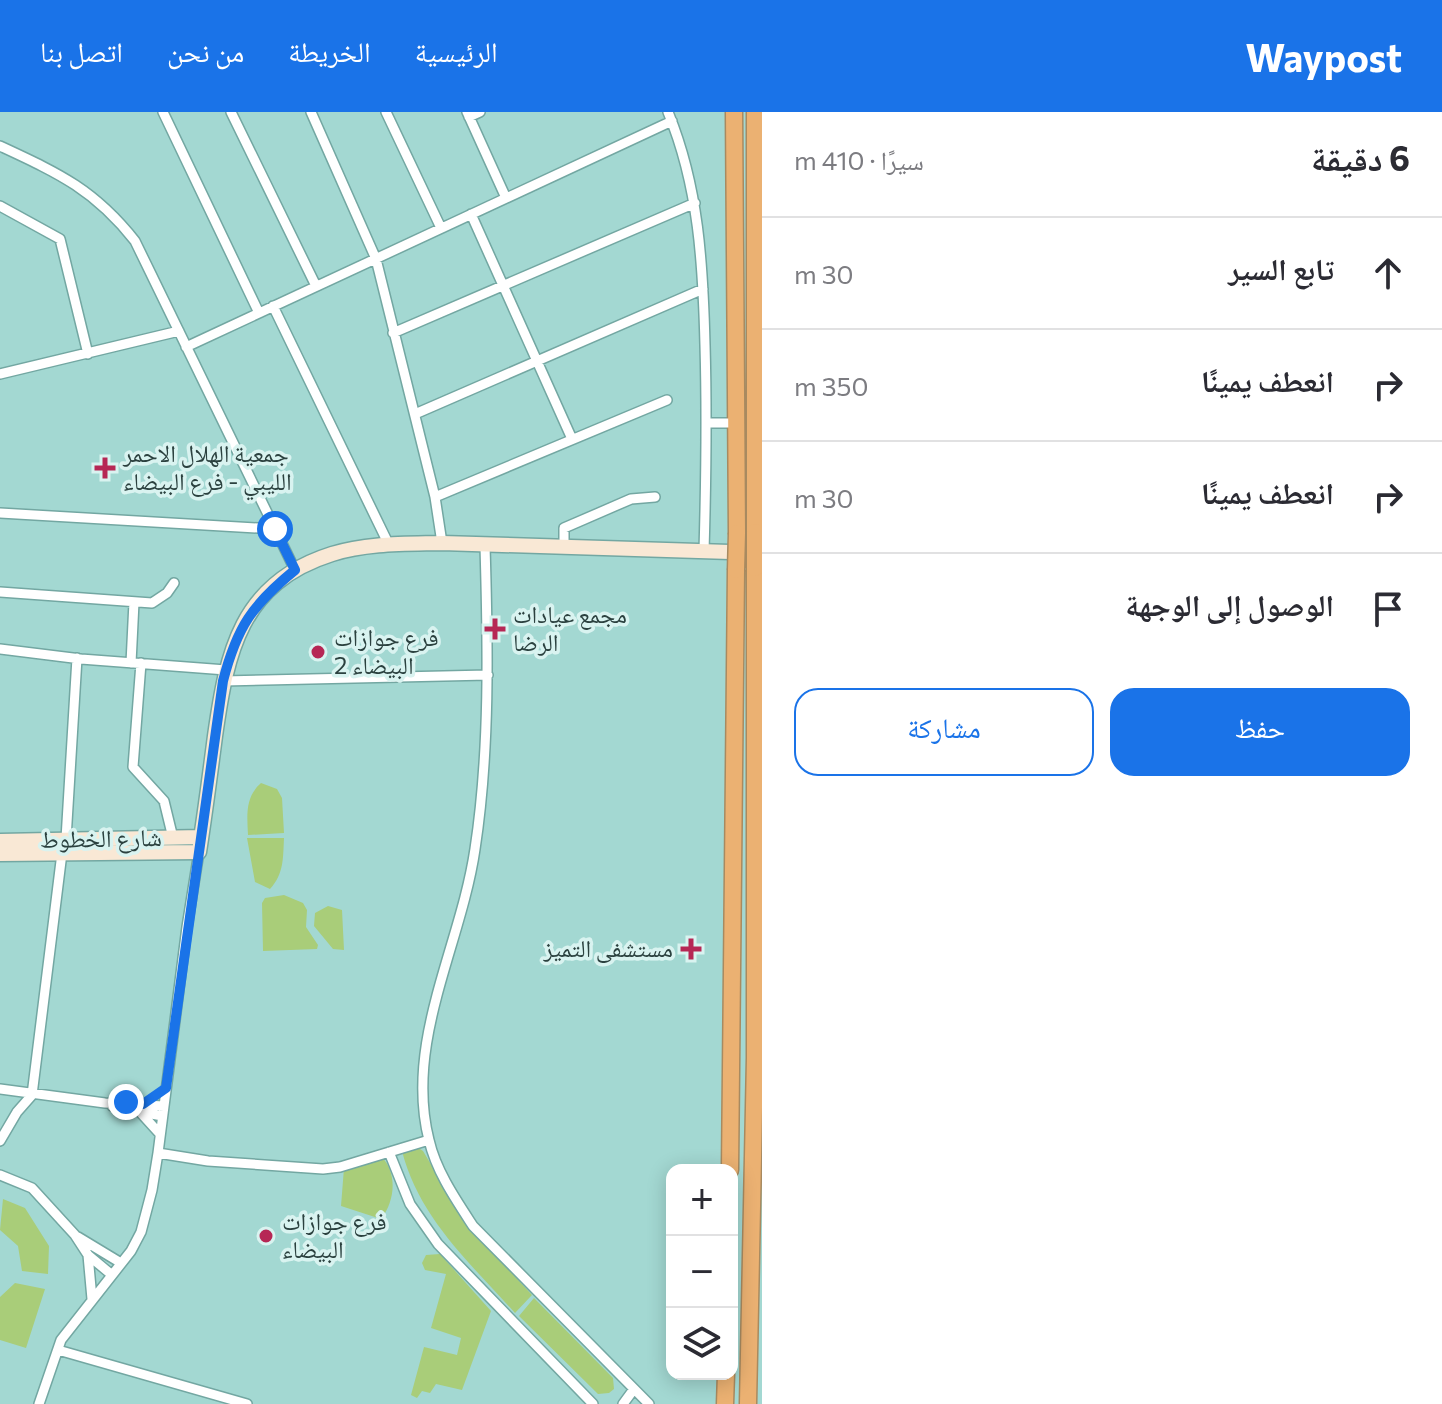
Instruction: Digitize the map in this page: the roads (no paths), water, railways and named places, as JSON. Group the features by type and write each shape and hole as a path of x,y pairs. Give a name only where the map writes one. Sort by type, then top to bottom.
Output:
{"highway":[{"path":"748,1404 757,1217 758,1099 758,808 753,790 760,292 755,112"},
{"path":"730,1164 737,533 733,114"},
{"path":"758,206 762,167"},
{"path":"753,790 762,764"},
{"path":"725,1404 726,1380"}],"street":[{"path":"163,112 259,313"},
{"path":"231,112 316,286"},
{"path":"311,112 376,259 435,497 442,543"},
{"path":"386,112 441,228"},
{"path":"480,112 468,114 506,198"},
{"path":"186,347 506,198 670,116 695,203 702,254 706,423 704,551"},
{"path":"0,146 66,177 115,215 135,241 295,570"},
{"path":"393,333 695,203"},
{"path":"0,206 60,239 88,354"},
{"path":"471,214 572,439"},
{"path":"415,414 703,289"},
{"path":"273,306 389,545"},
{"path":"0,374 179,331"},
{"path":"435,497 667,400"},
{"path":"706,423 736,423"},
{"path":"564,545 564,528 631,499 655,497"},
{"path":"0,513 275,529"},
{"path":"39,1404 58,1350 69,1329 121,1263 141,1232 158,1153 225,676 236,636 265,594 295,570 335,553 389,545 564,545 704,551 758,561"},
{"path":"485,546 488,675 475,850 425,1051 423,1090 429,1140 445,1179 473,1226 649,1404"},
{"path":"0,592 152,603 159,600 174,583"},
{"path":"134,602 133,767 164,801 173,838"},
{"path":"0,649 225,676 488,675"},
{"path":"0,1141 17,1112 32,1095 64,846 77,658"},
{"name":"شارع الخطوط","path":"0,854 173,838 200,845"},
{"name":"شارع الخطوط","path":"0,841 64,846 200,845"},
{"path":"141,1108 166,1088"},
{"path":"0,1089 163,1111"},
{"path":"141,1108 160,1134"},
{"path":"158,1153 208,1161 323,1169 340,1167 429,1140"},
{"path":"389,1152 410,1204 438,1244 593,1404"},
{"path":"0,1175 32,1188 75,1235 88,1255 112,1275"},
{"path":"75,1235 121,1263"},
{"path":"88,1255 92,1299"},
{"path":"58,1350 247,1404"},
{"path":"623,1404 634,1389"}],"place":[{"name":"جمعية الهلال الاحمر الليبي - فرع البيضاء","path":"105,468"},
{"name":"مجمع عيادات الرضا","path":"495,629"},
{"name":"فرع جوازات البيضاء 2","path":"318,652"},
{"name":"مستشفى التميز","path":"691,949"},
{"name":"فرع جوازات البيضاء","path":"266,1236"}]}
